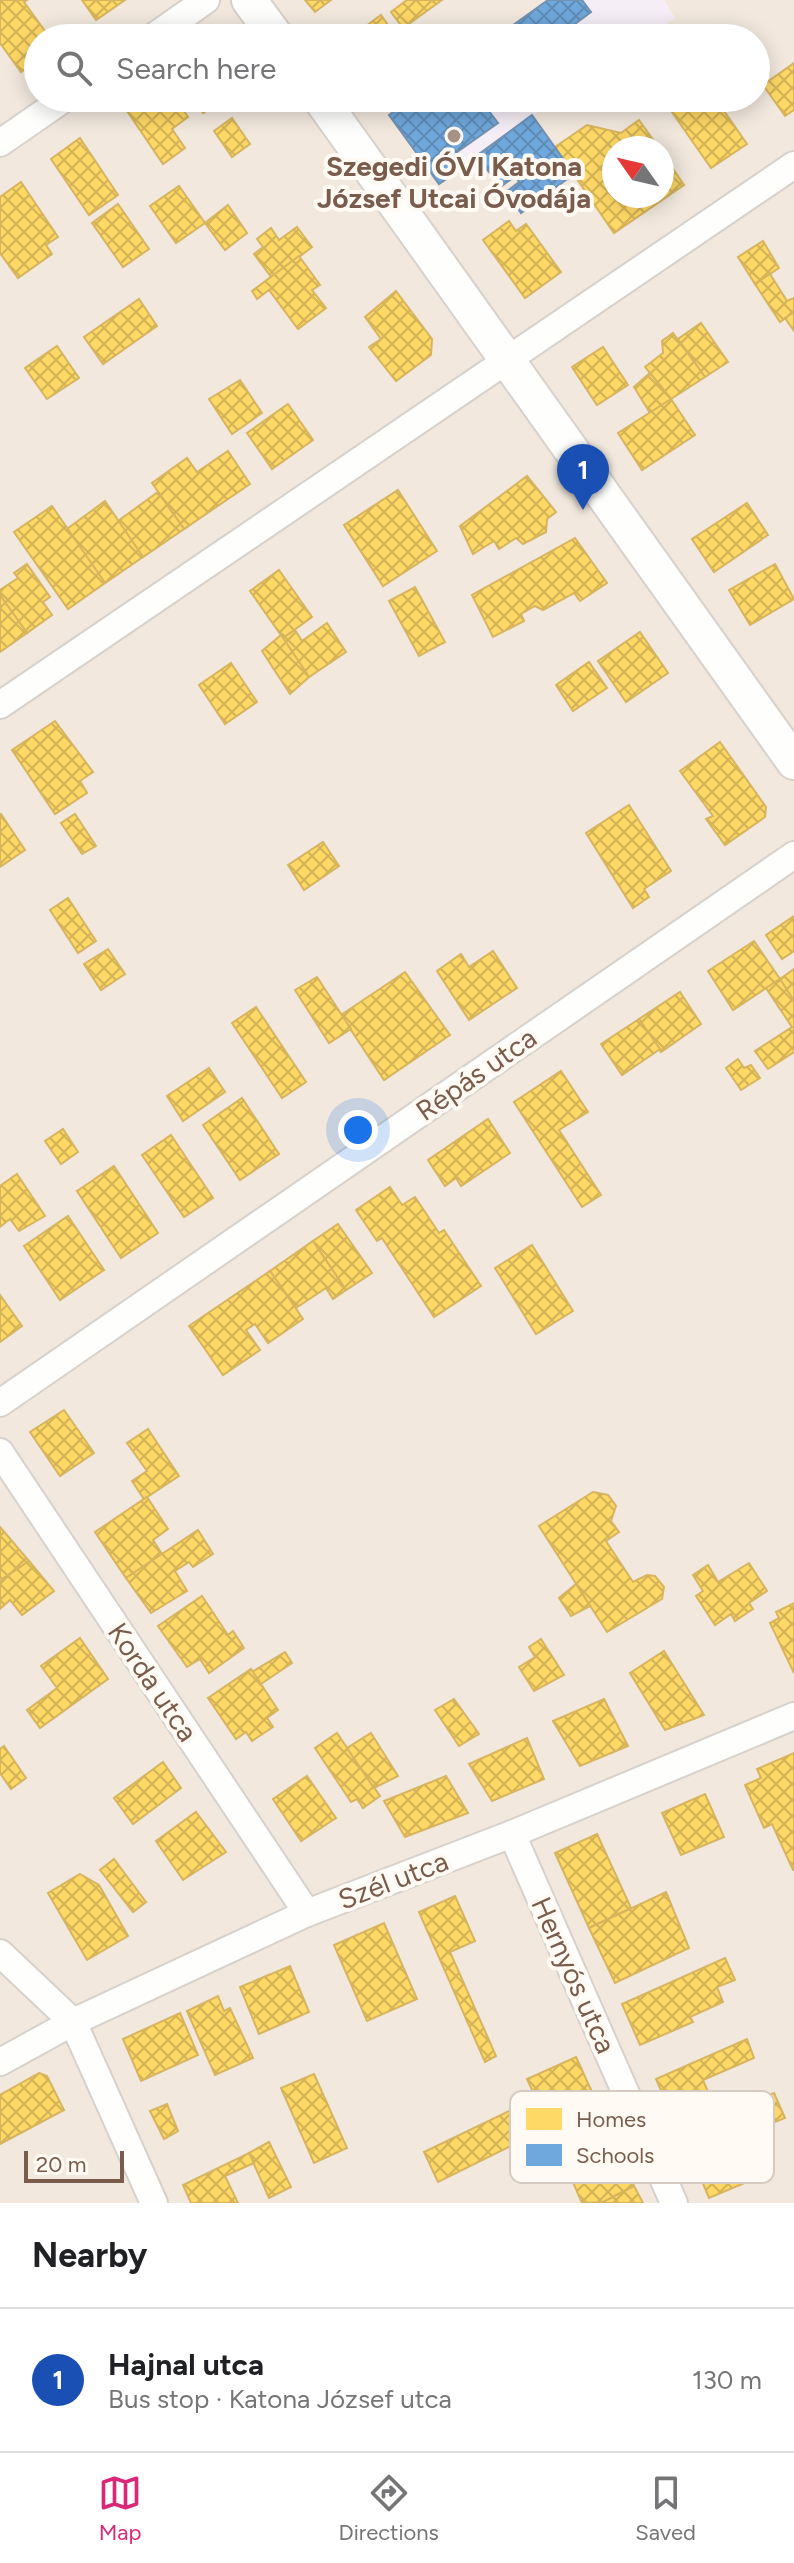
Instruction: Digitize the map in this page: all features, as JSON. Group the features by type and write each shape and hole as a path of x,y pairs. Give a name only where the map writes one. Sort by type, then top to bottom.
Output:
{"street":[{"path":"172,24 206,0"},
{"path":"249,0 267,24"},
{"path":"0,143 45,112"},
{"path":"330,112 794,762"},
{"path":"0,705 794,165"},
{"name":"Répás utca","path":"0,1403 794,855"},
{"name":"Korda utca","path":"0,1452 307,1913"},
{"name":"Szél utca","path":"0,2062 73,2022 307,1913 512,1834 794,1716"},
{"name":"Hernyós utca","path":"512,1834 625,2091"},
{"path":"0,1953 73,2022 154,2203"},
{"name":"Hernyós utca","path":"665,2183 674,2203"}],"shaded area":[{"path":"0,0 794,0 794,2203 0,2203"},
{"path":"548,0 664,0 675,18 666,24 515,24"},
{"name":"Szegedi ÓVI Katona József Utcai Óvodája","path":"393,112 538,112 439,184 389,115"}],"building: Homes":[{"path":"0,0 27,0 24,2 40,24 24,24 24,70 21,72 0,43"},
{"path":"82,0 125,0 96,20"},
{"path":"305,0 331,0 315,12"},
{"path":"407,0 442,0 409,24 400,24 391,12"},
{"path":"381,15 387,24 369,24"},
{"path":"794,63 794,110 785,116 770,95 770,80"},
{"path":"128,112 185,112 188,117 172,129 185,148 163,164"},
{"path":"672,112 725,112 747,144 711,168"},
{"path":"232,118 250,144 232,157 214,131"},
{"path":"639,120 650,136 602,136 602,208 650,208 614,233 555,147 587,125 621,133"},
{"path":"80,138 118,195 89,215 51,159"},
{"path":"674,170 684,185 674,192"},
{"path":"21,182 58,237 46,245 52,254 18,278 0,253 0,197"},
{"path":"179,186 205,223 176,243 150,206"},
{"path":"118,204 149,249 123,267 92,223"},
{"path":"228,205 247,233 225,250 205,223"},
{"path":"509,221 516,231 526,224 561,272 525,298 483,240"},
{"path":"297,227 312,247 272,278 254,254 263,247 257,239 271,228 279,240"},
{"path":"763,241 779,268 755,284 738,257"},
{"path":"299,256 320,285 312,290 326,308 298,329 269,290 257,299 252,291"},
{"path":"770,274 787,301 794,298 794,312 780,322 755,284"},
{"path":"396,291 432,339 431,355 396,381 369,347 381,339 365,317"},
{"path":"139,299 157,326 103,364 84,337"},
{"path":"794,312 794,331 785,318"},
{"path":"701,323 728,362 705,377 678,339"},
{"path":"673,333 705,377 671,399 645,367 663,353 662,341"},
{"path":"57,346 79,378 47,399 25,368"},
{"path":"603,347 628,385 597,405 572,367"},
{"path":"650,373 671,399 650,413 634,387"},
{"path":"240,380 262,413 232,434 209,399"},
{"path":"671,399 695,435 642,470 618,433"},
{"path":"288,404 313,440 272,469 247,433"},
{"path":"228,451 250,484 184,529 152,483 187,458 197,472"},
{"path":"527,476 556,512 547,519 546,532 523,544 516,538 499,549 494,541 473,554 460,526"},
{"path":"398,490 437,551 383,586 344,525"},
{"path":"158,492 184,529 143,557 118,521"},
{"path":"105,501 143,557 105,583 67,529"},
{"path":"747,503 768,535 714,572 692,539"},
{"path":"52,506 105,583 68,609 14,532"},
{"path":"575,538 607,583 580,601 574,593 543,610 535,606 521,614 524,621 493,637 472,595"},
{"path":"27,564 50,597 43,602 52,615 27,633 0,595 0,590 18,578 14,573"},
{"path":"775,564 794,599 750,625 729,590"},
{"path":"279,570 312,617 283,638 250,591"},
{"path":"415,587 445,642 419,656 389,601"},
{"path":"0,595 27,633 0,652"},
{"path":"327,623 346,652 309,677 283,638 295,630 302,641"},
{"path":"640,632 668,673 626,702 598,661"},
{"path":"281,635 309,677 290,694 262,651"},
{"path":"589,662 607,688 573,711 556,685"},
{"path":"231,663 257,702 225,724 199,685"},
{"path":"55,721 93,772 80,781 87,793 55,814 12,750"},
{"path":"720,742 766,807 765,817 725,845 706,819 713,816 680,771"},
{"path":"629,805 671,871 644,889 649,897 633,908 586,833"},
{"path":"75,814 96,846 82,854 61,823"},
{"path":"0,815 25,850 0,867"},
{"path":"323,842 339,866 304,890 288,865"},
{"path":"68,898 96,941 78,953 50,910"},
{"path":"794,916 794,951 782,959 766,935"},
{"path":"754,941 780,979 733,1010 708,971"},
{"path":"108,949 125,974 101,990 84,964"},
{"path":"493,951 517,988 469,1020 437,971 461,954 469,967"},
{"path":"794,969 794,1001 780,979"},
{"path":"405,972 450,1035 384,1080 341,1015"},
{"path":"317,977 351,1029 329,1043 295,990"},
{"path":"780,979 794,1001 794,1052 768,1069 755,1051 792,1027 766,988"},
{"path":"680,992 701,1024 661,1052 639,1019"},
{"path":"256,1007 306,1082 282,1098 232,1023"},
{"path":"639,1019 660,1049 622,1075 601,1044"},
{"path":"738,1059 744,1068 751,1065 760,1078 741,1090 726,1068"},
{"path":"209,1068 225,1092 183,1121 167,1096"},
{"path":"561,1071 588,1112 559,1130 601,1195 582,1207 514,1102"},
{"path":"242,1098 279,1154 240,1180 203,1125"},
{"path":"488,1119 510,1153 461,1186 456,1178 445,1186 428,1160"},
{"path":"63,1129 78,1152 61,1164 45,1141"},
{"path":"171,1135 213,1198 184,1217 142,1155"},
{"path":"114,1166 158,1233 121,1258 77,1191"},
{"path":"17,1174 45,1216 19,1231 10,1219 0,1227 0,1186"},
{"path":"390,1187 402,1205 415,1197 439,1233 444,1230 481,1286 434,1317 382,1238 377,1241 356,1210"},
{"path":"68,1216 104,1270 60,1300 24,1246"},
{"path":"338,1224 372,1273 346,1290 313,1241"},
{"path":"313,1241 346,1290 333,1299 326,1288 296,1308 270,1271"},
{"path":"532,1245 573,1311 536,1334 495,1268"},
{"path":"270,1271 303,1319 268,1343 255,1324 246,1330 260,1350 223,1375 189,1326"},
{"path":"0,1295 22,1326 0,1342"},
{"path":"64,1410 94,1453 60,1476 30,1432"},
{"path":"148,1429 179,1476 144,1499 132,1481 147,1471 127,1443"},
{"path":"593,1492 608,1495 616,1506 611,1521 619,1532 606,1541 633,1582 647,1575 655,1576 664,1587 662,1599 607,1632 539,1526"},
{"path":"147,1497 168,1529 153,1540 162,1554 126,1578 95,1532"},
{"path":"0,1527 29,1561 2,1579 0,1577"},
{"path":"198,1530 213,1554 193,1567 189,1562 175,1571 187,1591 151,1613 126,1578"},
{"path":"29,1561 54,1591 22,1615 10,1600 0,1609 0,1581"},
{"path":"749,1563 767,1591 749,1603 753,1609 735,1621 731,1614 715,1625 696,1596 703,1591 693,1575 708,1565 718,1582"},
{"path":"576,1584 590,1606 571,1616 559,1598"},
{"path":"202,1596 228,1635 233,1631 244,1648 209,1673 200,1659 187,1667 158,1626"},
{"path":"794,1603 794,1673 770,1623 779,1618 776,1612"},
{"path":"80,1638 108,1679 40,1728 27,1710 57,1688 41,1666"},
{"path":"541,1639 564,1675 534,1691 519,1667 535,1657 529,1647"},
{"path":"664,1651 704,1715 665,1730 630,1673"},
{"path":"285,1652 292,1663 261,1684 252,1672"},
{"path":"251,1669 278,1710 267,1718 273,1727 252,1741 246,1732 236,1739 208,1698"},
{"path":"454,1699 479,1734 459,1746 435,1710"},
{"path":"604,1699 628,1746 580,1766 553,1721"},
{"path":"337,1733 380,1796 363,1808 357,1799 351,1802 315,1748"},
{"path":"371,1733 398,1776 374,1788 347,1748"},
{"path":"527,1738 544,1779 492,1801 469,1764"},
{"path":"4,1746 26,1778 11,1789 0,1773 0,1749"},
{"path":"794,1753 793,1870 772,1824 764,1828 745,1785 761,1778 757,1769"},
{"path":"163,1762 181,1788 133,1824 114,1798"},
{"path":"307,1776 336,1818 301,1841 273,1799"},
{"path":"446,1776 468,1813 405,1837 384,1801"},
{"path":"705,1794 724,1837 681,1855 662,1813"},
{"path":"196,1812 226,1852 183,1880 156,1841"},
{"path":"597,1834 631,1908 589,1928 555,1853"},
{"path":"114,1859 146,1902 133,1912 100,1870"},
{"path":"80,1874 99,1885 128,1936 87,1960 48,1893"},
{"path":"666,1892 689,1948 615,1983 589,1928"},
{"path":"455,1896 475,1941 450,1952 496,2056 485,2062 419,1912"},
{"path":"384,1923 417,1999 367,2021 334,1945"},
{"path":"725,1958 735,1980 717,1987 723,2002 690,2017 693,2022 640,2045 622,2004"},
{"path":"290,1966 309,2012 259,2034 240,1987"},
{"path":"218,1996 224,2011 230,2008 253,2058 215,2075 187,2011"},
{"path":"180,2013 198,2055 141,2081 123,2039"},
{"path":"747,2039 754,2058 703,2080 708,2091 661,2091 656,2079"},
{"path":"576,2057 592,2091 532,2091 527,2079"},
{"path":"39,2073 47,2076 64,2110 0,2144 0,2095"},
{"path":"314,2074 347,2148 314,2163 281,2088"},
{"path":"774,2093 785,2118 774,2122"},
{"path":"167,2104 178,2131 164,2139 150,2111"},
{"path":"510,2111 510,2146 438,2182 424,2152"},
{"path":"269,2142 291,2187 269,2198 249,2153"},
{"path":"249,2153 254,2163 225,2176 238,2203 191,2203 183,2185"},
{"path":"573,2183 633,2183 634,2186 603,2202 582,2203"},
{"path":"703,2183 745,2183 709,2198"},
{"path":"634,2186 643,2203 603,2202"}],"building: Schools":[{"path":"548,0 582,0 591,12 575,24 515,24"},
{"path":"393,112 490,112 498,123 453,155 462,168 439,184 389,115"},
{"path":"532,115 574,174 521,213 506,192 519,182 515,176 502,186 475,157"}],"place":[{"name":"Szegedi ÓVI Katona József Utcai Óvodája","path":"454,136"},
{"name":"Hajnal utca","path":"583,510"}]}
